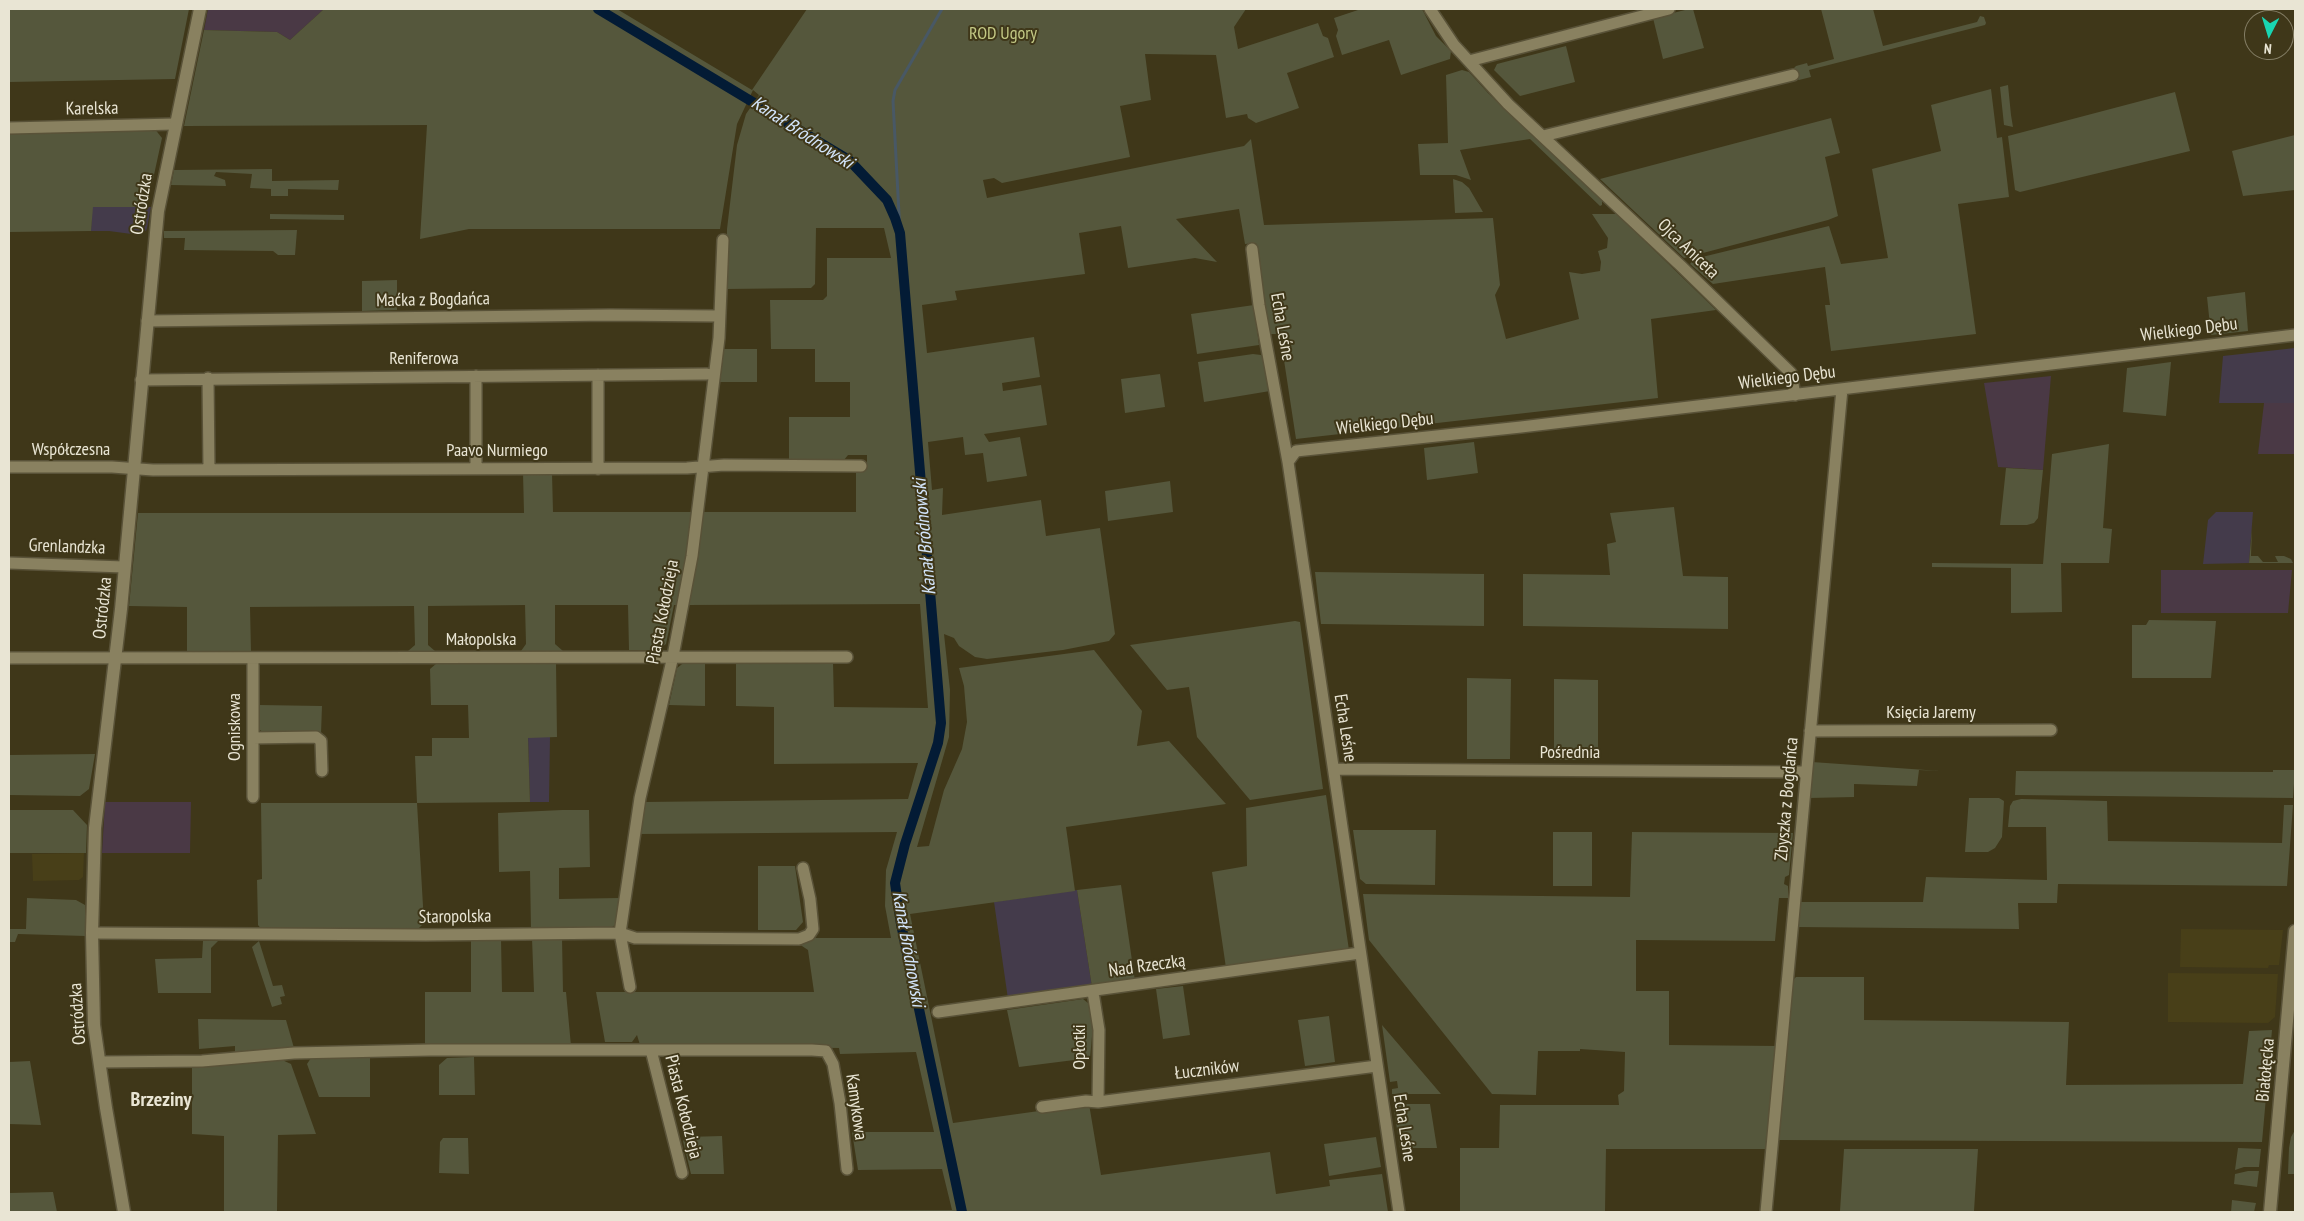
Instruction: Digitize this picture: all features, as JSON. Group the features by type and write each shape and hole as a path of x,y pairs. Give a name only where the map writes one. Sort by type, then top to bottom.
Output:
{"street":[{"name":"Ostródzka","path":"124,1212 94,1025 92,933 95,828 115,658 158,211 200,9"},
{"name":"Ojca Aniceta","path":"1430,9 1440,27 1508,104 1681,266 1790,373 1795,395"},
{"path":"1469,61 1669,9"},
{"path":"1543,136 1792,75"},
{"name":"Karelska","path":"9,128 175,124"},
{"name":"Piasta Kołodzieja","path":"630,987 620,933 640,798 673,656 692,556 720,338 719,316 723,240"},
{"name":"Echa Leśne","path":"1252,249 1259,305 1288,462 1399,1212"},
{"name":"Maćka z Bogdańca","path":"147,321 596,315 719,316"},
{"name":"Wielkiego Dębu","path":"1288,462 1296,451 1842,390 2295,335"},
{"name":"Reniferowa","path":"141,380 706,374"},
{"path":"598,375 598,469"},
{"path":"476,376 476,468"},
{"path":"208,378 209,469"},
{"name":"Zbyszka z Bogdańca","path":"1766,1212 1842,390"},
{"name":"Współczesna","path":"9,467 112,466 133,469"},
{"name":"Paavo Nurmiego","path":"133,469 598,469 687,468 704,466 861,466"},
{"name":"Grenlandzka","path":"9,563 124,567"},
{"name":"Małopolska","path":"9,658 847,657"},
{"name":"Ogniskowa","path":"252,658 253,797"},
{"name":"Księcia Jaremy","path":"1810,731 2051,730"},
{"path":"253,738 316,737 321,742 322,771"},
{"name":"Pośrednia","path":"1334,769 1806,772"},
{"name":"Staropolska","path":"92,933 426,935 620,933 635,938 799,939 809,935 813,929 810,899 803,868"},
{"name":"Białołęcka","path":"2270,1212 2295,931"},
{"name":"Nad Rzeczką","path":"938,1012 1093,992 1360,953"},
{"name":"Opłotki","path":"1093,992 1099,1030 1098,1102"},
{"path":"100,1062 202,1061 301,1052 651,1050"},
{"name":"Piasta Kołodzieja","path":"651,1050 682,1173"},
{"name":"Kamykowa","path":"651,1050 826,1051 833,1064 846,1168"},
{"name":"Łuczników","path":"1042,1107 1086,1101 1098,1102 1377,1066"}],"shaded area":[{"path":"208,9 324,9 290,40 277,32 204,30"},
{"path":"92,207 151,207 146,231 140,230 139,235 91,231"},
{"path":"2295,348 2295,403 2219,403 2223,356"},
{"path":"2051,376 2043,470 1998,467 1984,383"},
{"path":"2264,403 2295,403 2295,454 2258,454"},
{"path":"2216,512 2253,512 2249,563 2203,564 2208,520"},
{"path":"2161,570 2292,570 2288,613 2161,613"},
{"path":"528,737 550,737 549,802 530,802"},
{"path":"105,802 191,802 190,853 102,853"},
{"path":"84,853 83,877 79,880 33,881 32,854"},
{"path":"1077,890 1092,987 1008,999 994,902"},
{"path":"2181,929 2283,930 2279,965 2269,965 2268,968 2180,967"},
{"path":"2168,973 2278,974 2275,1017 2268,1023 2168,1022"}],"green space":[{"path":"9,9 189,9 175,79 9,82"},
{"name":"ROD Ugory","path":"324,9 617,9 752,90 807,9 1246,9 1234,27 1238,49 1318,23 1323,36 1328,38 1334,57 1287,73 1299,108 1256,123 1248,118 1247,114 1226,118 1216,55 1145,54 1151,100 1120,106 1130,157 1002,183 994,178 983,180 987,198 1244,146 1251,139 1264,225 1493,218 1500,285 1495,295 1506,339 1579,319 1569,272 1582,274 1600,271 1601,262 1598,251 1607,248 1608,238 1592,214 1617,214 1716,310 1651,319 1658,398 1296,439 1280,334 1269,334 1256,243 1245,244 1239,209 1176,219 1217,262 1195,258 1128,268 1121,226 1079,233 1085,274 955,291 957,300 922,305 927,353 1034,337 1040,377 1002,383 1003,391 1041,385 1047,425 984,434 989,442 1020,437 1027,476 987,482 983,453 965,455 963,437 928,442 932,490 943,488 942,515 1041,500 1046,536 1100,528 1115,634 1109,641 1063,650 987,659 975,657 959,646 954,638 944,634 950,690 949,737 917,847 929,846 944,790 962,749 967,722 964,686 959,668 1094,650 1142,711 1137,746 1169,741 1226,804 1066,827 1075,891 910,914 953,1123 1089,1104 1101,1175 1270,1152 1276,1194 1330,1186 1329,1180 1382,1174 1388,1212 525,1212 952,1210 942,1169 858,1170 852,1132 934,1132 916,1052 840,1054 839,1048 640,1045 637,1035 632,1042 605,1042 596,992 814,992 808,950 799,944 814,938 891,938 885,906 886,870 897,832 639,834 644,802 908,799 918,763 774,764 774,707 736,706 736,661 833,662 834,707 928,708 920,604 686,605 700,512 856,512 856,470 867,469 867,455 848,455 844,460 789,460 789,417 850,417 850,382 815,382 815,349 771,349 770,300 823,300 827,296 827,258 891,258 884,228 816,228 815,284 811,288 726,289 727,229 737,145 746,114 759,95 753,90 737,124 720,229 469,229 420,239 427,125 184,126 204,30 277,32 290,40"},
{"path":"1361,9 1422,9 1436,36 1451,51 1450,59 1401,75 1389,40 1342,55 1336,36 1338,30 1334,18"},
{"path":"1693,9 1704,48 1663,59 1653,18"},
{"path":"1821,9 1873,9 1883,46 1977,22 1980,16 1984,17 1986,23 1985,25 1809,70 1811,77 1799,80 1795,78 1793,69 1796,66 1807,63 1808,66 1834,59"},
{"path":"1566,46 1575,82 1520,96 1494,70 1497,64"},
{"path":"1462,70 1469,72 1488,93 1602,199 1602,205 1600,206 1530,139 1460,150 1471,180 1456,175 1420,175 1418,144 1448,143 1446,75"},
{"path":"2008,85 2013,127 2004,125 2000,87"},
{"path":"1991,89 1997,138 2002,137 2009,197 1958,204 1976,334 1831,351 1825,305 1830,305 1825,267 1713,284 1690,264 1694,259 1829,226 1841,264 1888,258 1872,169 1941,151 1931,105"},
{"path":"2175,92 2190,151 2020,192 2015,190 2008,136"},
{"path":"1831,118 1840,153 1825,157 1838,216 1828,220 1684,258 1600,179"},
{"path":"154,128 162,138 147,207 93,207 91,231 9,232 9,130"},
{"path":"2295,135 2295,190 2243,196 2232,151"},
{"path":"272,169 272,181 339,180 338,190 288,189 288,196 271,196 271,189 250,188 252,174 216,172 214,176 225,180 226,186 171,185 174,170"},
{"path":"1453,179 1462,182 1469,188 1483,212 1455,213"},
{"path":"270,214 344,215 344,220 270,219"},
{"path":"297,230 295,255 278,255 273,251 184,250 185,238 164,238 164,231"},
{"path":"397,280 397,310 362,311 362,281"},
{"path":"2245,292 2248,331 2211,335 2207,297"},
{"path":"1254,305 1259,345 1197,354 1191,314"},
{"path":"724,349 757,349 757,382 720,382"},
{"path":"1253,354 1261,355 1264,359 1270,391 1204,402 1198,362"},
{"path":"2171,362 2166,416 2123,412 2127,368"},
{"path":"1160,374 1165,407 1125,413 1121,379"},
{"path":"1474,442 1478,473 1427,480 1424,448"},
{"path":"2109,444 2103,528 2112,529 2109,563 2061,563 2062,612 2011,613 2011,568 1932,567 1932,563 2043,564 2052,454"},
{"path":"2006,468 2043,470 2038,518 2034,523 2027,525 2000,525"},
{"path":"523,473 552,473 553,512 694,512 679,605 674,605 666,644 658,650 629,650 628,605 555,605 555,644 563,651 521,651 526,644 525,605 428,606 428,645 435,651 408,651 415,645 414,606 250,607 251,652 187,652 187,607 129,606 138,513 524,513"},
{"path":"1170,481 1173,512 1108,521 1105,491"},
{"path":"1674,507 1683,576 1728,577 1728,629 1523,626 1523,574 1610,575 1607,544 1616,542 1610,513"},
{"path":"2252,529 2251,556 2258,556 2263,562 2278,562 2275,556 2284,556 2291,559 2293,563 2249,563"},
{"path":"1315,572 1484,574 1484,626 1321,624"},
{"path":"2149,620 2216,621 2211,678 2132,678 2132,625 2146,625"},
{"path":"1295,621 1300,622 1323,789 1250,800 1197,737 1189,687 1167,690 1130,645"},
{"path":"686,661 705,661 705,706 669,705 677,668"},
{"path":"437,663 556,663 557,737 528,738 530,802 417,803 415,756 432,756 432,738 469,738 468,705 431,705 430,669"},
{"path":"1467,678 1511,679 1510,759 1467,759"},
{"path":"1554,679 1598,680 1598,760 1554,760"},
{"path":"260,705 322,706 321,734 265,734 260,730"},
{"path":"95,754 89,789 80,796 9,795 9,755"},
{"path":"1812,762 1940,771 1919,770 1917,786 1854,784 1854,797 1809,798"},
{"path":"2273,770 2295,770 2293,798 2015,795 2016,771 2273,772"},
{"path":"1326,795 1349,950 1226,968 1212,872 1247,866 1246,808"},
{"path":"1969,798 1999,798 2004,801 2002,837 1995,848 1988,852 1965,852"},
{"path":"2021,799 2107,801 2108,841 2282,843 2284,805 2293,805 2287,886 2058,884 2057,903 2018,903 2019,929 1796,927 1799,902 1923,902 1926,877 2047,880 2046,827 2008,827 2010,806 2013,801"},
{"path":"261,803 417,803 424,923 417,930 262,930 258,925 257,880 262,879"},
{"path":"9,810 73,810 87,825 86,853 9,853"},
{"path":"589,810 590,867 559,868 559,899 619,898 615,925 609,929 531,931 530,871 499,872 498,813"},
{"path":"1353,830 1436,830 1435,885 1366,884 1360,879"},
{"path":"1553,832 1592,832 1592,886 1553,886"},
{"path":"1632,832 1793,833 1789,875 1785,877 1784,884 1788,886 1788,898 1779,898 1775,941 1636,940 1636,991 1669,991 1669,1045 1779,1046 1767,1149 1606,1149 1605,1212 1460,1212 1460,1148 1499,1148 1500,1105 1619,1105 1618,1095 1624,1091 1625,1052 1580,1049 1580,1051 1538,1051 1536,1095 1492,1094 1369,940 1363,894 1630,897"},
{"path":"758,866 795,866 803,922 796,930 758,930"},
{"path":"1121,885 1135,981 1092,987 1077,890"},
{"path":"27,898 76,900 85,905 85,936 18,934 15,942 10,942 9,993 9,929 26,929"},
{"path":"562,937 563,992 566,992 571,1046 425,1047 425,992 471,992 471,938 501,938 502,992 534,992 532,938"},
{"path":"203,941 218,941 211,948 211,993 158,993 155,959 202,958"},
{"path":"259,941 273,986 282,985 285,996 280,997 282,1004 272,1007 252,947"},
{"path":"1796,977 1864,977 1864,1020 2069,1022 2066,1085 2243,1084 2249,1031 2272,1030 2262,1142 1777,1140 1791,982"},
{"path":"1183,986 1190,1035 1163,1039 1156,989"},
{"path":"1083,999 1088,1003 1093,1026 1090,1058 1019,1067 1007,1010"},
{"path":"1329,1016 1335,1062 1305,1066 1298,1020"},
{"path":"198,1019 286,1020 294,1048 235,1053 235,1046 199,1049"},
{"path":"1382,1025 1441,1094 1392,1094 1392,1089 1398,1088 1397,1081 1390,1082"},
{"path":"474,1057 475,1095 439,1095 439,1065 447,1058"},
{"path":"311,1058 370,1058 370,1097 319,1097 307,1064"},
{"path":"280,1059 291,1064 316,1134 278,1135 277,1211 224,1212 224,1136 192,1134 192,1065"},
{"path":"30,1061 41,1125 9,1124 9,1062"},
{"path":"1393,1104 1430,1104 1437,1148 1400,1148"},
{"path":"2295,1130 2295,1174 2288,1174 2289,1148 2291,1137"},
{"path":"722,1136 724,1174 691,1174 683,1141 687,1137"},
{"path":"1376,1137 1381,1167 1329,1176 1324,1144"},
{"path":"443,1138 468,1138 469,1174 439,1173 440,1142"},
{"path":"2238,1148 2261,1149 2259,1167 2244,1167 2235,1170"},
{"path":"1844,1149 1978,1149 1974,1211 1840,1211"},
{"path":"2259,1171 2257,1187 2234,1184 2235,1174"},
{"path":"53,1192 57,1212 9,1212 9,1193"},
{"path":"2232,1200 2256,1203 2254,1212 2231,1212"}],"waterway":[{"name":"Kanał Bródnowski","path":"598,9 849,160 887,200 900,233 941,723 938,743 905,844 895,883 901,924 962,1212"},
{"path":"900,233 893,101 895,90 942,9"}],"district":[{"name":"Brzeziny","path":"161,1100"}]}
